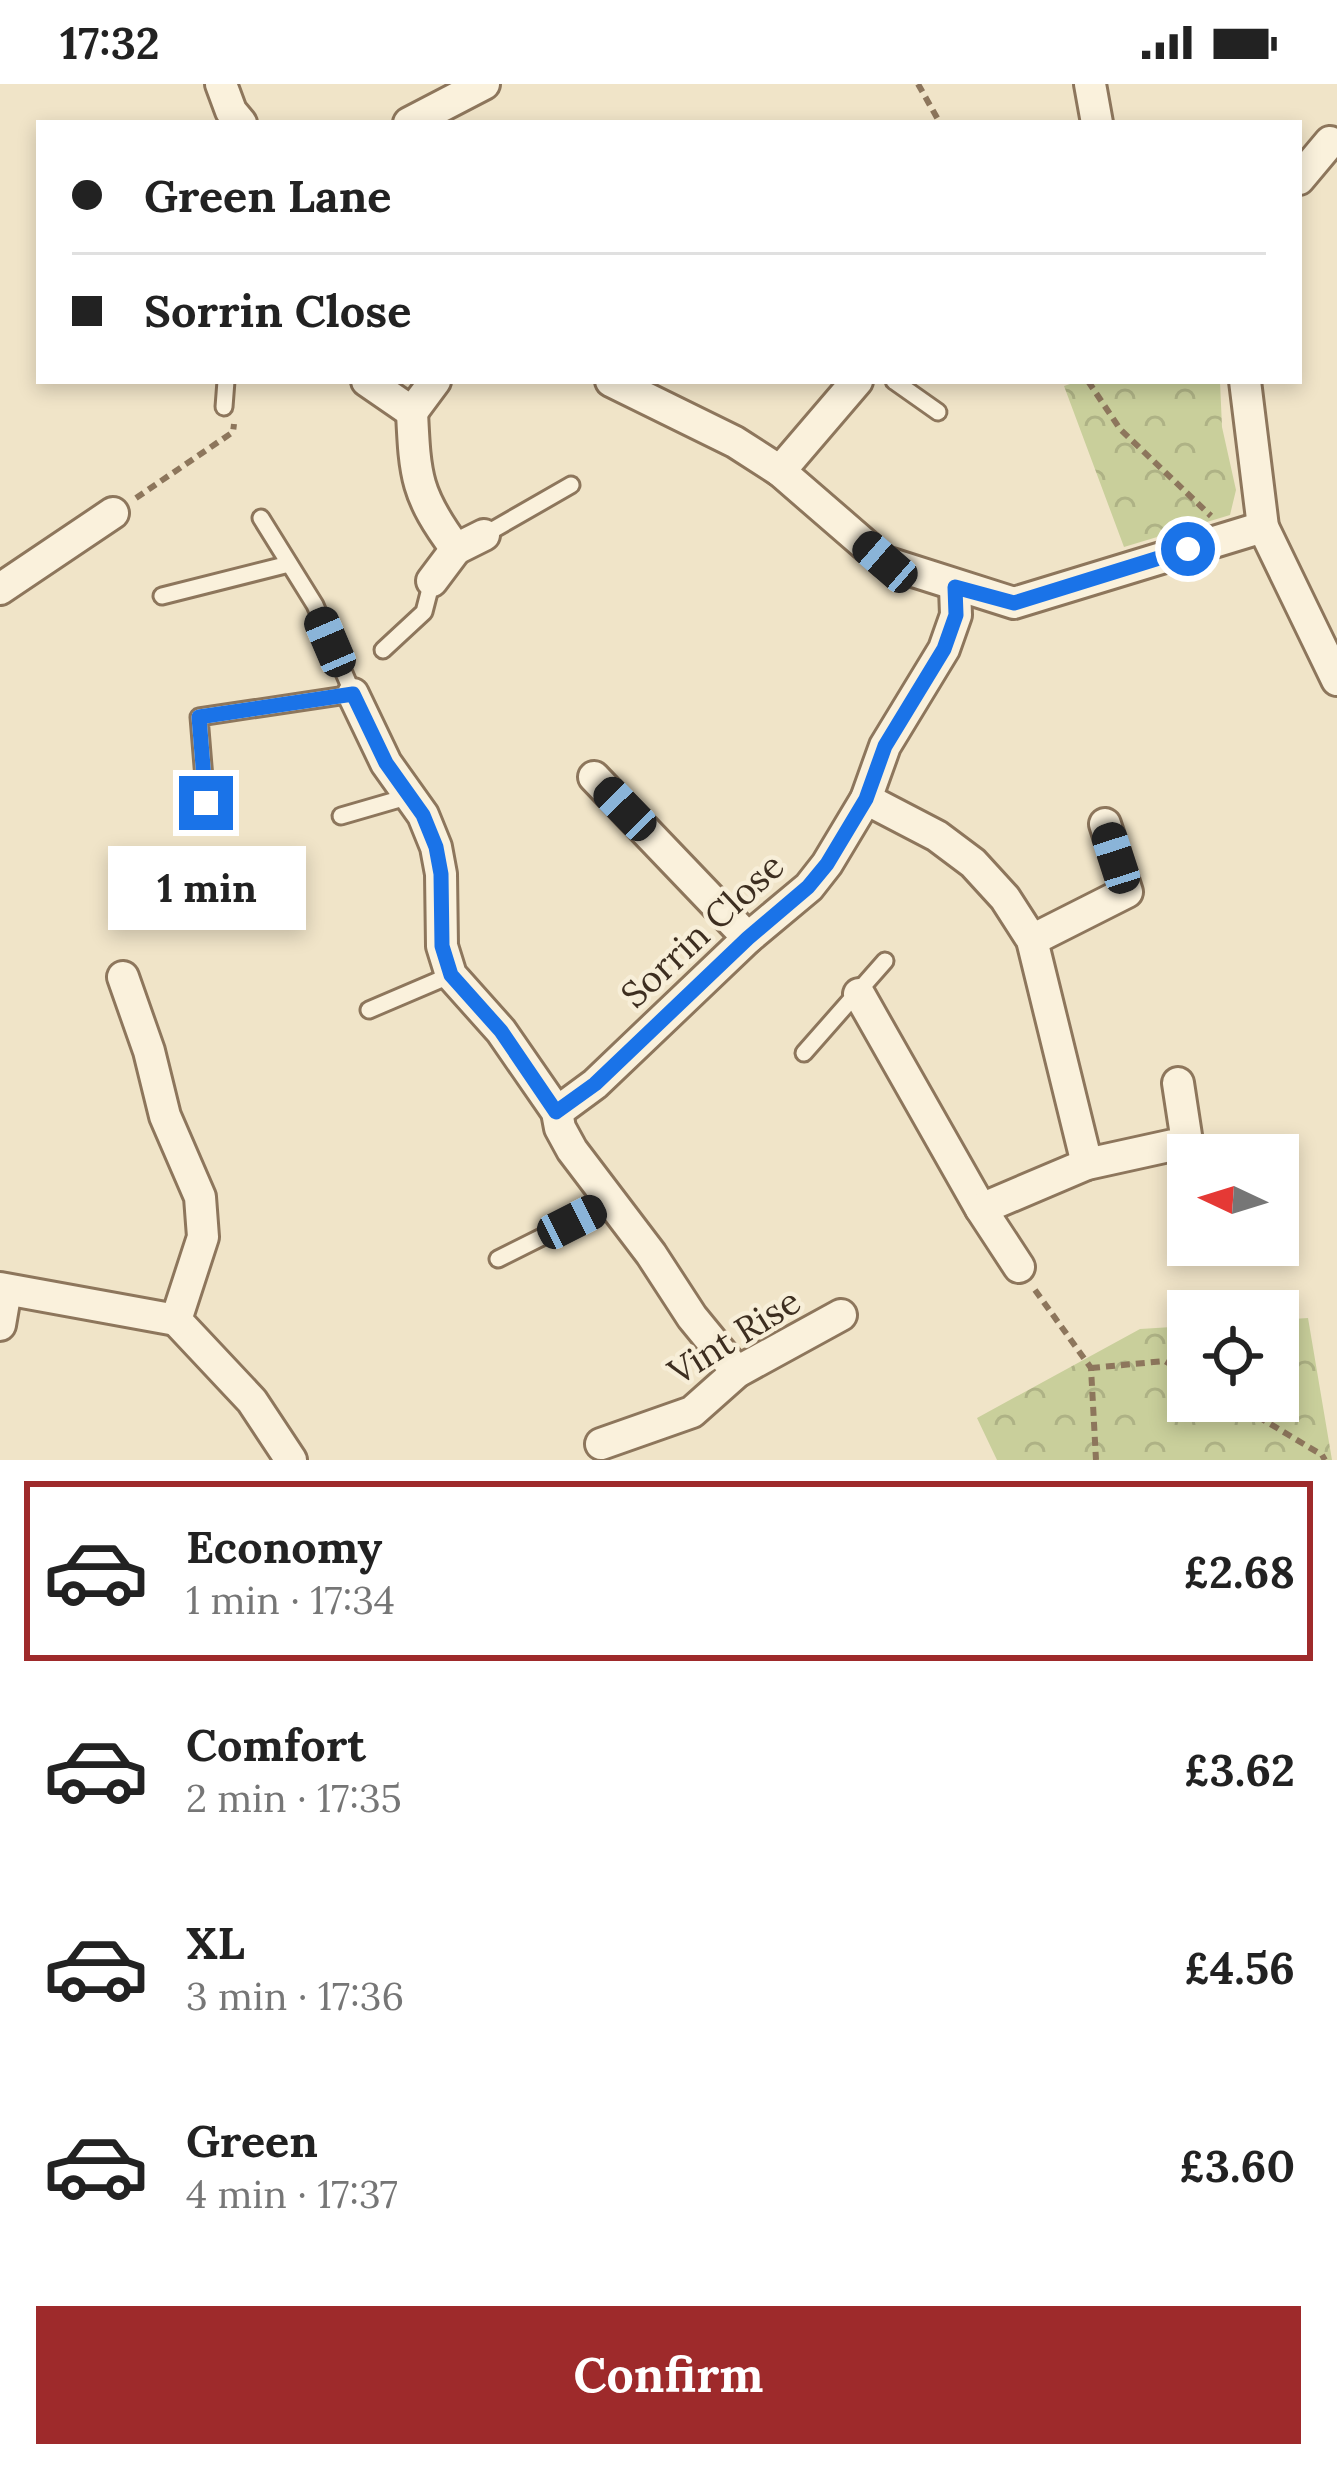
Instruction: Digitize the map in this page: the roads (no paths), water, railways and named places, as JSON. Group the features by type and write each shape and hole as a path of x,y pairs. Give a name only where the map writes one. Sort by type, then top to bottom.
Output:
{"street":[{"path":"221,84 238,120"},
{"path":"415,120 484,84"},
{"path":"1090,84 1096,120"},
{"path":"1302,175 1330,142"},
{"path":"371,384 412,412"},
{"path":"432,580 470,542 423,501 415,476 412,412 433,384"},
{"path":"617,384 735,442 780,471 885,562 1014,603 1263,527"},
{"path":"780,471 854,384"},
{"path":"1245,384 1263,527 1337,680"},
{"path":"0,589 113,513"},
{"name":"Sorrin Close","path":"556,1112 595,1084 808,887 827,864 866,799 885,746 944,649 956,615 955,587"},
{"path":"353,694 386,763 410,796 436,847 442,946 451,975 501,1031 556,1112 572,1150 737,1372"},
{"path":"594,777 748,938"},
{"path":"866,799 937,836 973,863 1005,898 1032,940 1087,1164"},
{"path":"1032,940 1127,892 1105,824"},
{"path":"123,977 165,1116 200,1197 203,1238 176,1320"},
{"path":"860,994 981,1209 1019,1267"},
{"path":"981,1209 1087,1164 1187,1142 1178,1083"},
{"path":"0,1325 3,1289 176,1320 251,1401 290,1460"},
{"name":"Vint Rise","path":"601,1444 692,1412 737,1372 841,1315"}],"lane":[{"path":"226,384 229,411"},
{"path":"898,384 938,412"},
{"path":"470,542 572,485"},
{"path":"206,803 199,717 353,694 315,605 261,518"},
{"path":"162,596 290,564"},
{"path":"383,650 424,612 432,580"},
{"path":"341,816 410,796"},
{"path":"804,1053 885,961"},
{"path":"369,1010 451,975"},
{"path":"498,1259 610,1203"}]}
